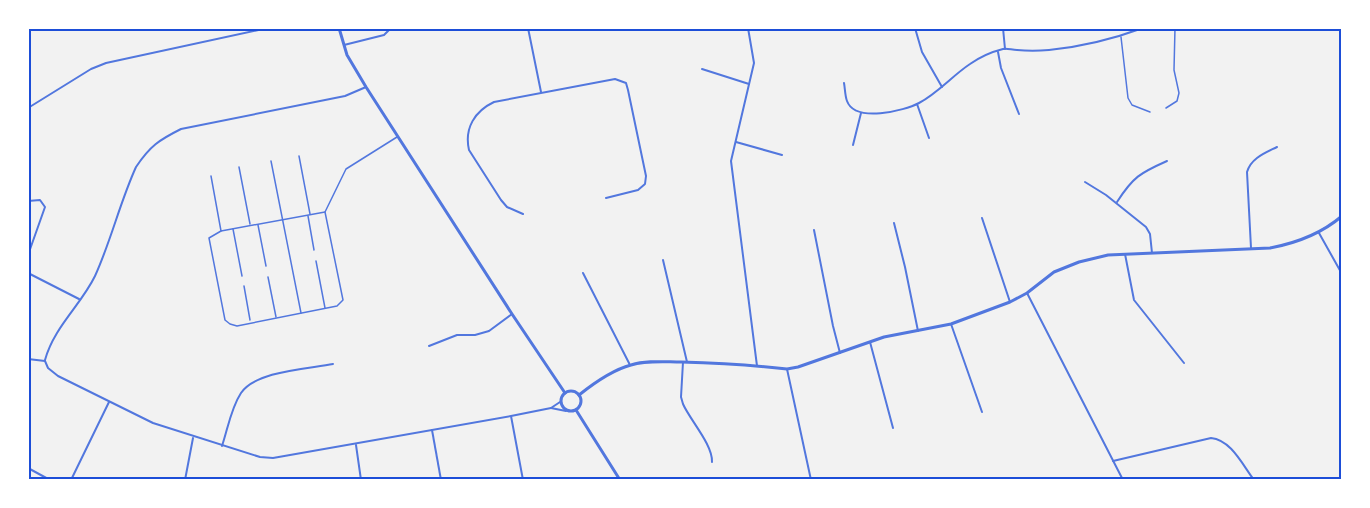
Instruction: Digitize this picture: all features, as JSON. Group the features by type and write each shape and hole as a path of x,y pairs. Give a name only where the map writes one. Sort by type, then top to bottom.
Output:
{"street":[{"path":"28,108 91,69 106,63 268,28"},
{"path":"339,28 347,55 366,87 565,393"},
{"path":"344,45 384,35 391,28"},
{"path":"528,28 542,92"},
{"path":"748,28 754,63 731,160 757,366"},
{"path":"915,28 922,52 942,87"},
{"path":"1003,28 1005,49"},
{"path":"844,83 847,102 852,108 874,114 917,104 987,54 1005,49 1050,50 1121,36 1143,28"},
{"path":"1166,108 1177,101 1179,93 1174,70 1175,28"},
{"path":"1121,36 1128,98 1132,105 1150,112"},
{"path":"998,52 1001,68 1019,114"},
{"path":"702,69 749,84"},
{"path":"523,214 507,207 501,200 469,150 468,131 478,112 494,102 615,79 626,83 644,166 645,184 638,190 606,198"},
{"path":"45,361 50,345 94,278 136,167 147,151 160,139 181,129 345,96 366,87"},
{"path":"917,104 929,138"},
{"path":"853,145 861,112"},
{"path":"325,212 233,228 221,231 209,238 225,320 237,326 337,306 342,300 325,212 346,169 398,136"},
{"path":"734,142 782,155"},
{"path":"1251,249 1247,172 1254,160 1277,147"},
{"path":"299,156 314,250"},
{"path":"271,161 301,313"},
{"path":"1116,203 1140,173 1167,161"},
{"path":"239,167 250,225"},
{"path":"211,176 221,231"},
{"path":"1085,182 1146,227 1150,234 1152,253"},
{"path":"28,201 40,200 45,207 28,255"},
{"path":"579,395 605,377 630,365 685,362 787,369 809,364 897,334 951,324 1010,302 1027,293 1054,272 1079,262 1101,256 1251,249 1287,244 1319,232 1341,216"},
{"path":"982,218 1010,302"},
{"path":"894,223 918,331"},
{"path":"258,224 266,267"},
{"path":"233,228 242,276"},
{"path":"814,230 840,353"},
{"path":"1319,232 1341,274"},
{"path":"1125,254 1134,300 1184,363"},
{"path":"663,260 685,362 681,397 709,447 713,456 712,462"},
{"path":"316,261 325,308"},
{"path":"28,273 79,299"},
{"path":"583,273 630,365"},
{"path":"268,277 276,317"},
{"path":"244,286 250,322"},
{"path":"1027,293 1123,480"},
{"path":"429,346 457,335 475,335 489,331 512,314"},
{"path":"951,324 982,412"},
{"path":"870,342 893,428"},
{"path":"28,358 45,361 53,372 153,423 222,446 273,458 356,445 551,408 560,402 565,393 571,391 579,395"},
{"path":"222,446 234,405 240,394 252,382 283,373 333,364"},
{"path":"787,369 811,480"},
{"path":"551,408 576,410 581,405 579,395"},
{"path":"71,480 109,402"},
{"path":"560,402 566,411"},
{"path":"576,410 620,480"},
{"path":"511,416 523,480"},
{"path":"432,430 441,480"},
{"path":"185,480 193,437"},
{"path":"1113,461 1211,438 1220,439 1228,444 1254,480"},
{"path":"356,445 361,480"},
{"path":"28,468 50,480"}]}
